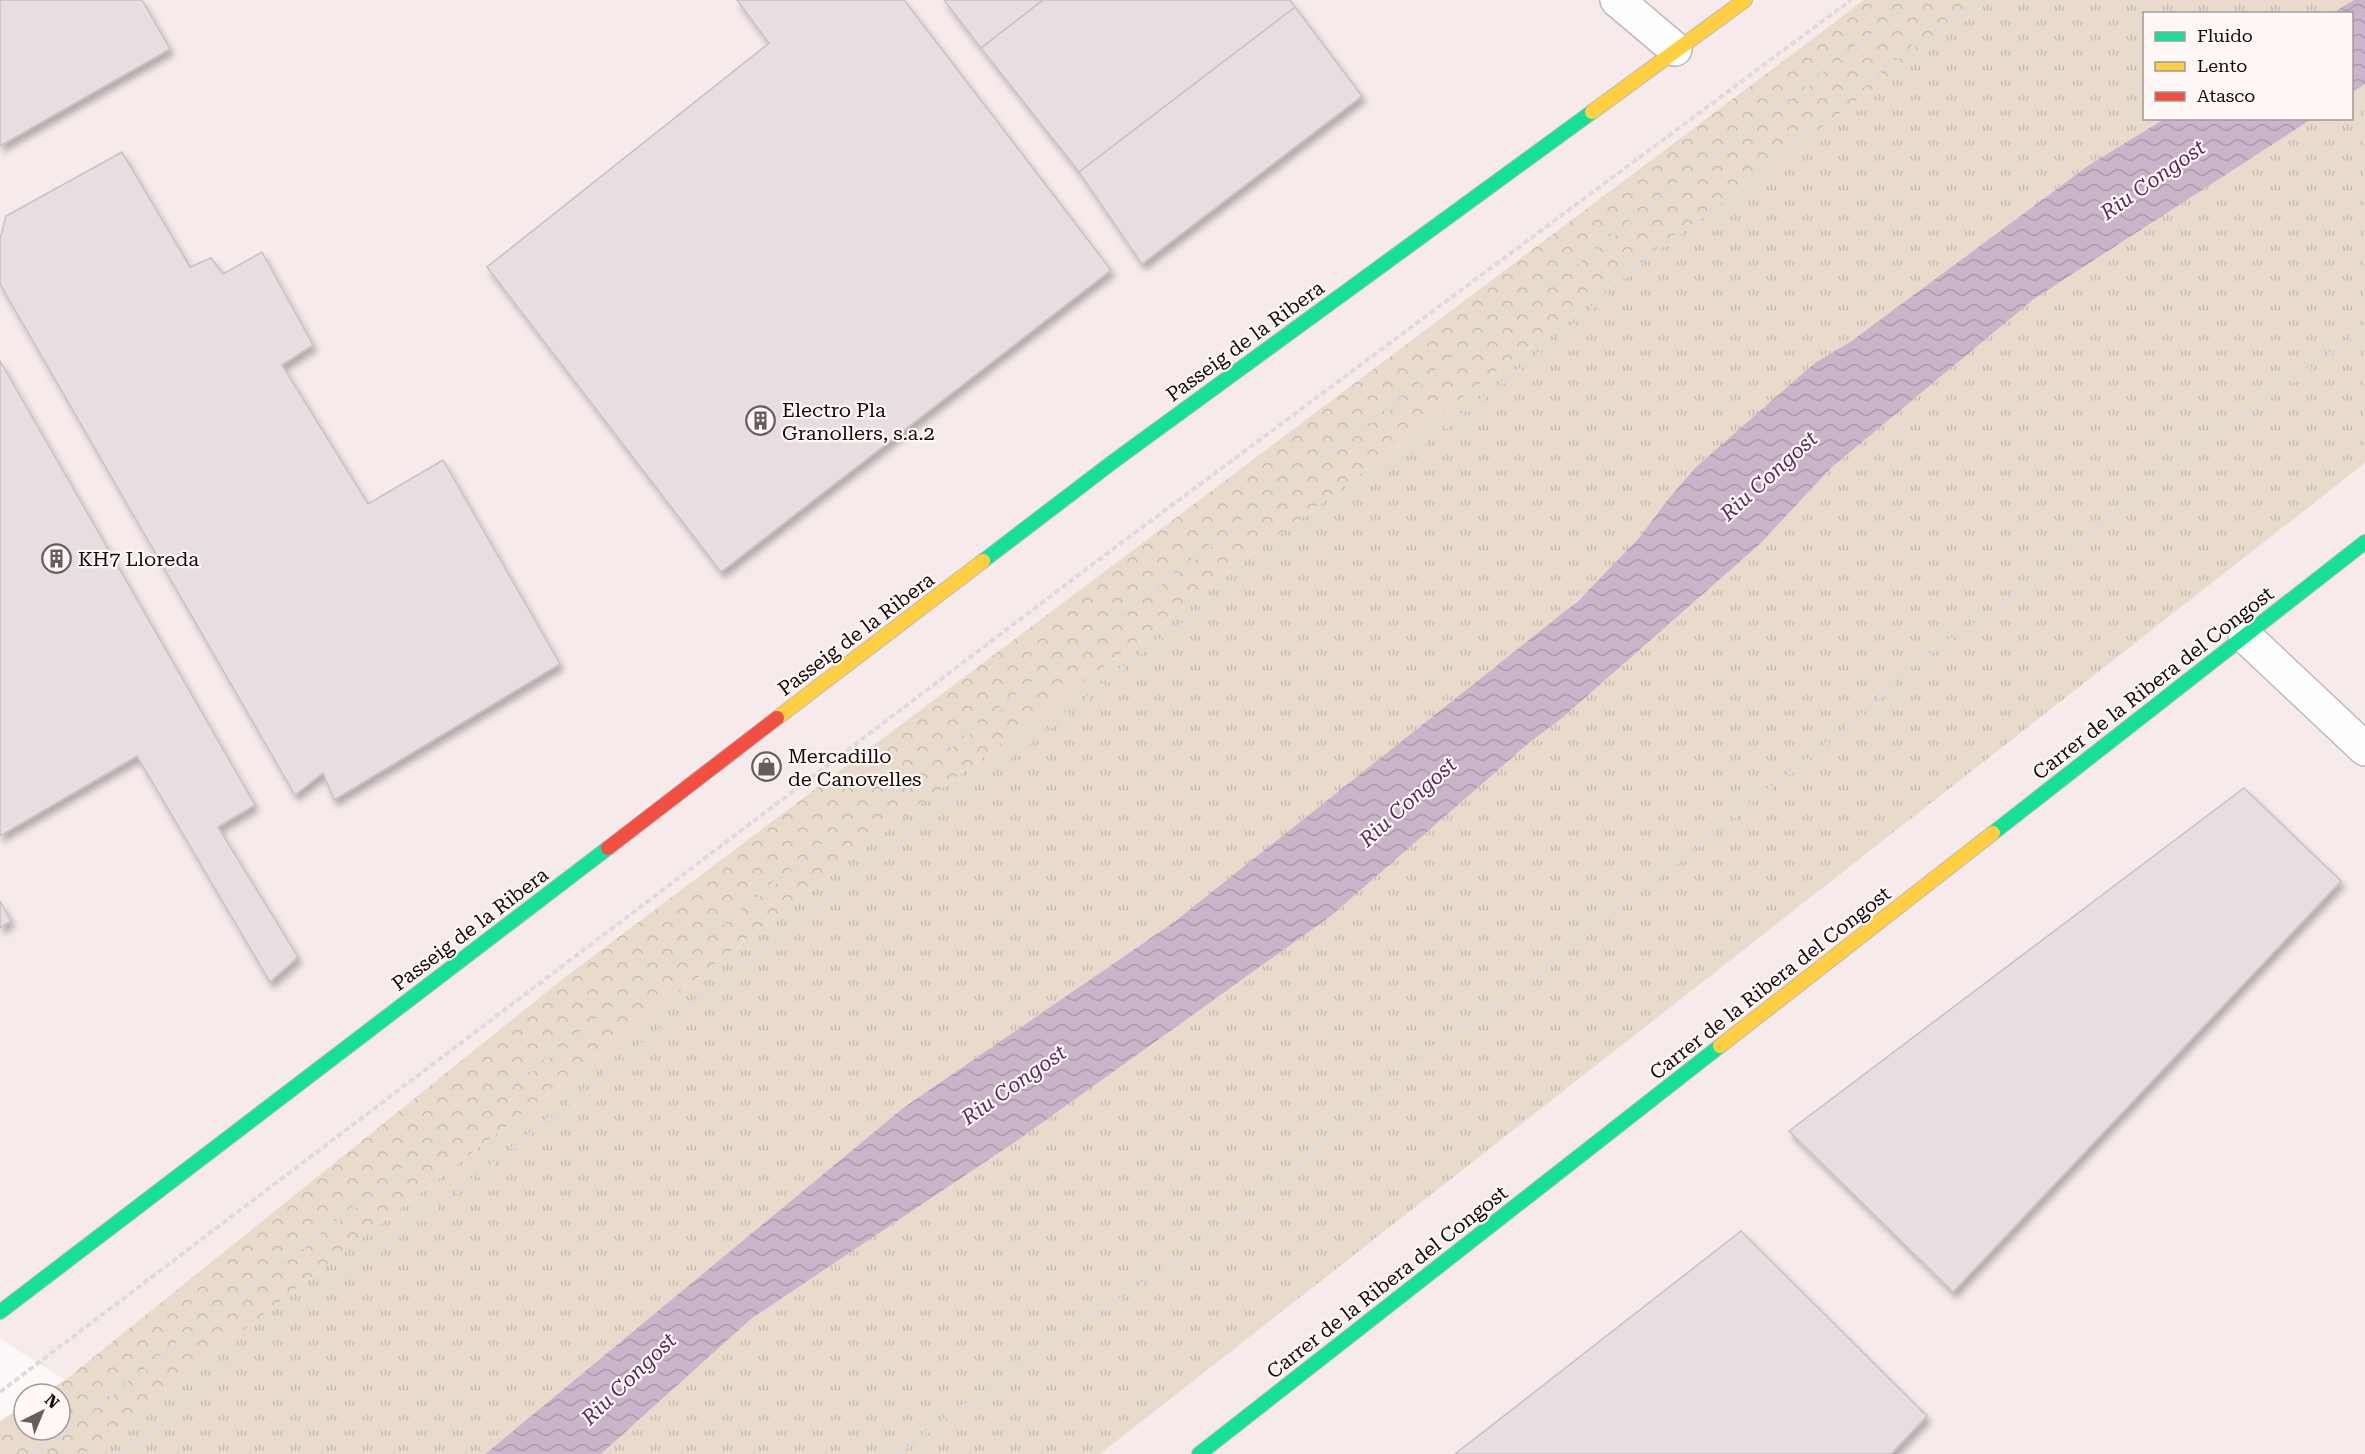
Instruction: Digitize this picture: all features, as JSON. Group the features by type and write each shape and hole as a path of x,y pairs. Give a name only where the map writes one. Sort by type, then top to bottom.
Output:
{"street":[{"path":"1617,0 1675,49"},
{"name":"Passeig de la Ribera","path":"0,1311 1114,461 1745,0"},
{"name":"Carrer de la Ribera del Congost","path":"1199,1454 2365,542"},
{"path":"2245,636 2365,749"},
{"path":"0,1296 50,1274"}],"path":[{"path":"0,1392 1105,555 1851,0"},
{"path":"29,1454 89,1412 1917,0"},
{"path":"122,1454 487,1168 738,967 821,907 935,814 1080,705 1146,649 1193,617 1256,567 1456,420 1569,330 1642,261 1731,195 1894,60 1980,0"},
{"path":"895,1454 1198,1245 1258,1200 1370,1099 1450,1034 1505,1001 1858,719 1916,662 1994,612 2112,514 2213,436 2365,329"}],"shaded area":[{"path":"0,0 1864,0 560,981 65,1380 0,1339"},
{"path":"2365,463 2365,1454 1100,1454 2234,564"}],"green space":[{"path":"1864,0 1991,0 930,797 84,1454 0,1454 0,1421 12,1414 12,1442 72,1442 72,1382 62,1382 560,981"},
{"path":"1991,0 2354,0 2334,12 2143,12 2143,120 2162,120 2089,165 1850,342 1816,362 1682,483 1638,539 1596,584 1563,613 1174,922 903,1108 485,1454 84,1454 930,797"},
{"path":"2365,84 2365,463 1100,1454 601,1454 751,1319 1021,1138 1331,916 1529,743 1561,719 1760,544 1831,468 2034,299 2310,120 2353,120 2353,92"}],"water":[{"path":"2354,0 2365,0 2365,84 2353,92 2353,12 2334,12"},
{"name":"Riu Congost","path":"2162,120 2310,120 2034,299 1831,468 1760,544 1561,719 1529,743 1331,916 1021,1138 751,1319 601,1454 485,1454 903,1108 1174,922 1579,600 1638,539 1695,468 1816,362 1850,342 2089,165"}],"building":[{"path":"0,0 142,0 170,49 0,146"},
{"name":"Electro Pla Granollers, s.a.2","path":"737,0 904,0 1111,270 721,572 487,267 769,43"},
{"path":"944,0 1043,0 981,48"},
{"path":"1043,0 1290,0 1295,7 1079,172 981,48"},
{"path":"1295,7 1362,96 1142,264 1079,172"},
{"path":"122,152 190,267 211,258 223,274 262,252 313,345 282,365 368,504 443,460 560,664 334,800 323,773 295,795 0,284 0,239 6,216"},
{"name":"KH7 Lloreda","path":"0,361 255,805 218,827 298,957 270,982 137,756 0,836"},
{"path":"2244,788 2341,881 1953,1292 1789,1131"},
{"path":"0,901 11,921 0,928"},
{"path":"1741,1231 1927,1416 1891,1454 1455,1454"}],"traffic: fast":[{"path":"983,561 1114,461 1592,112"},
{"path":"1993,833 2365,542"},
{"path":"0,1312 608,848"},
{"path":"1199,1454 1720,1046"}],"traffic: slow":[{"path":"1592,112 1745,0"},
{"path":"777,718 983,561"},
{"path":"1720,1046 1993,833"}],"traffic: jam":[{"path":"608,848 777,718"}],"place":[{"name":"Electro Pla Granollers, s.a.2","path":"761,421"},
{"name":"KH7 Lloreda","path":"57,559"},
{"name":"Mercadillo de Canovelles","path":"767,767"}]}
